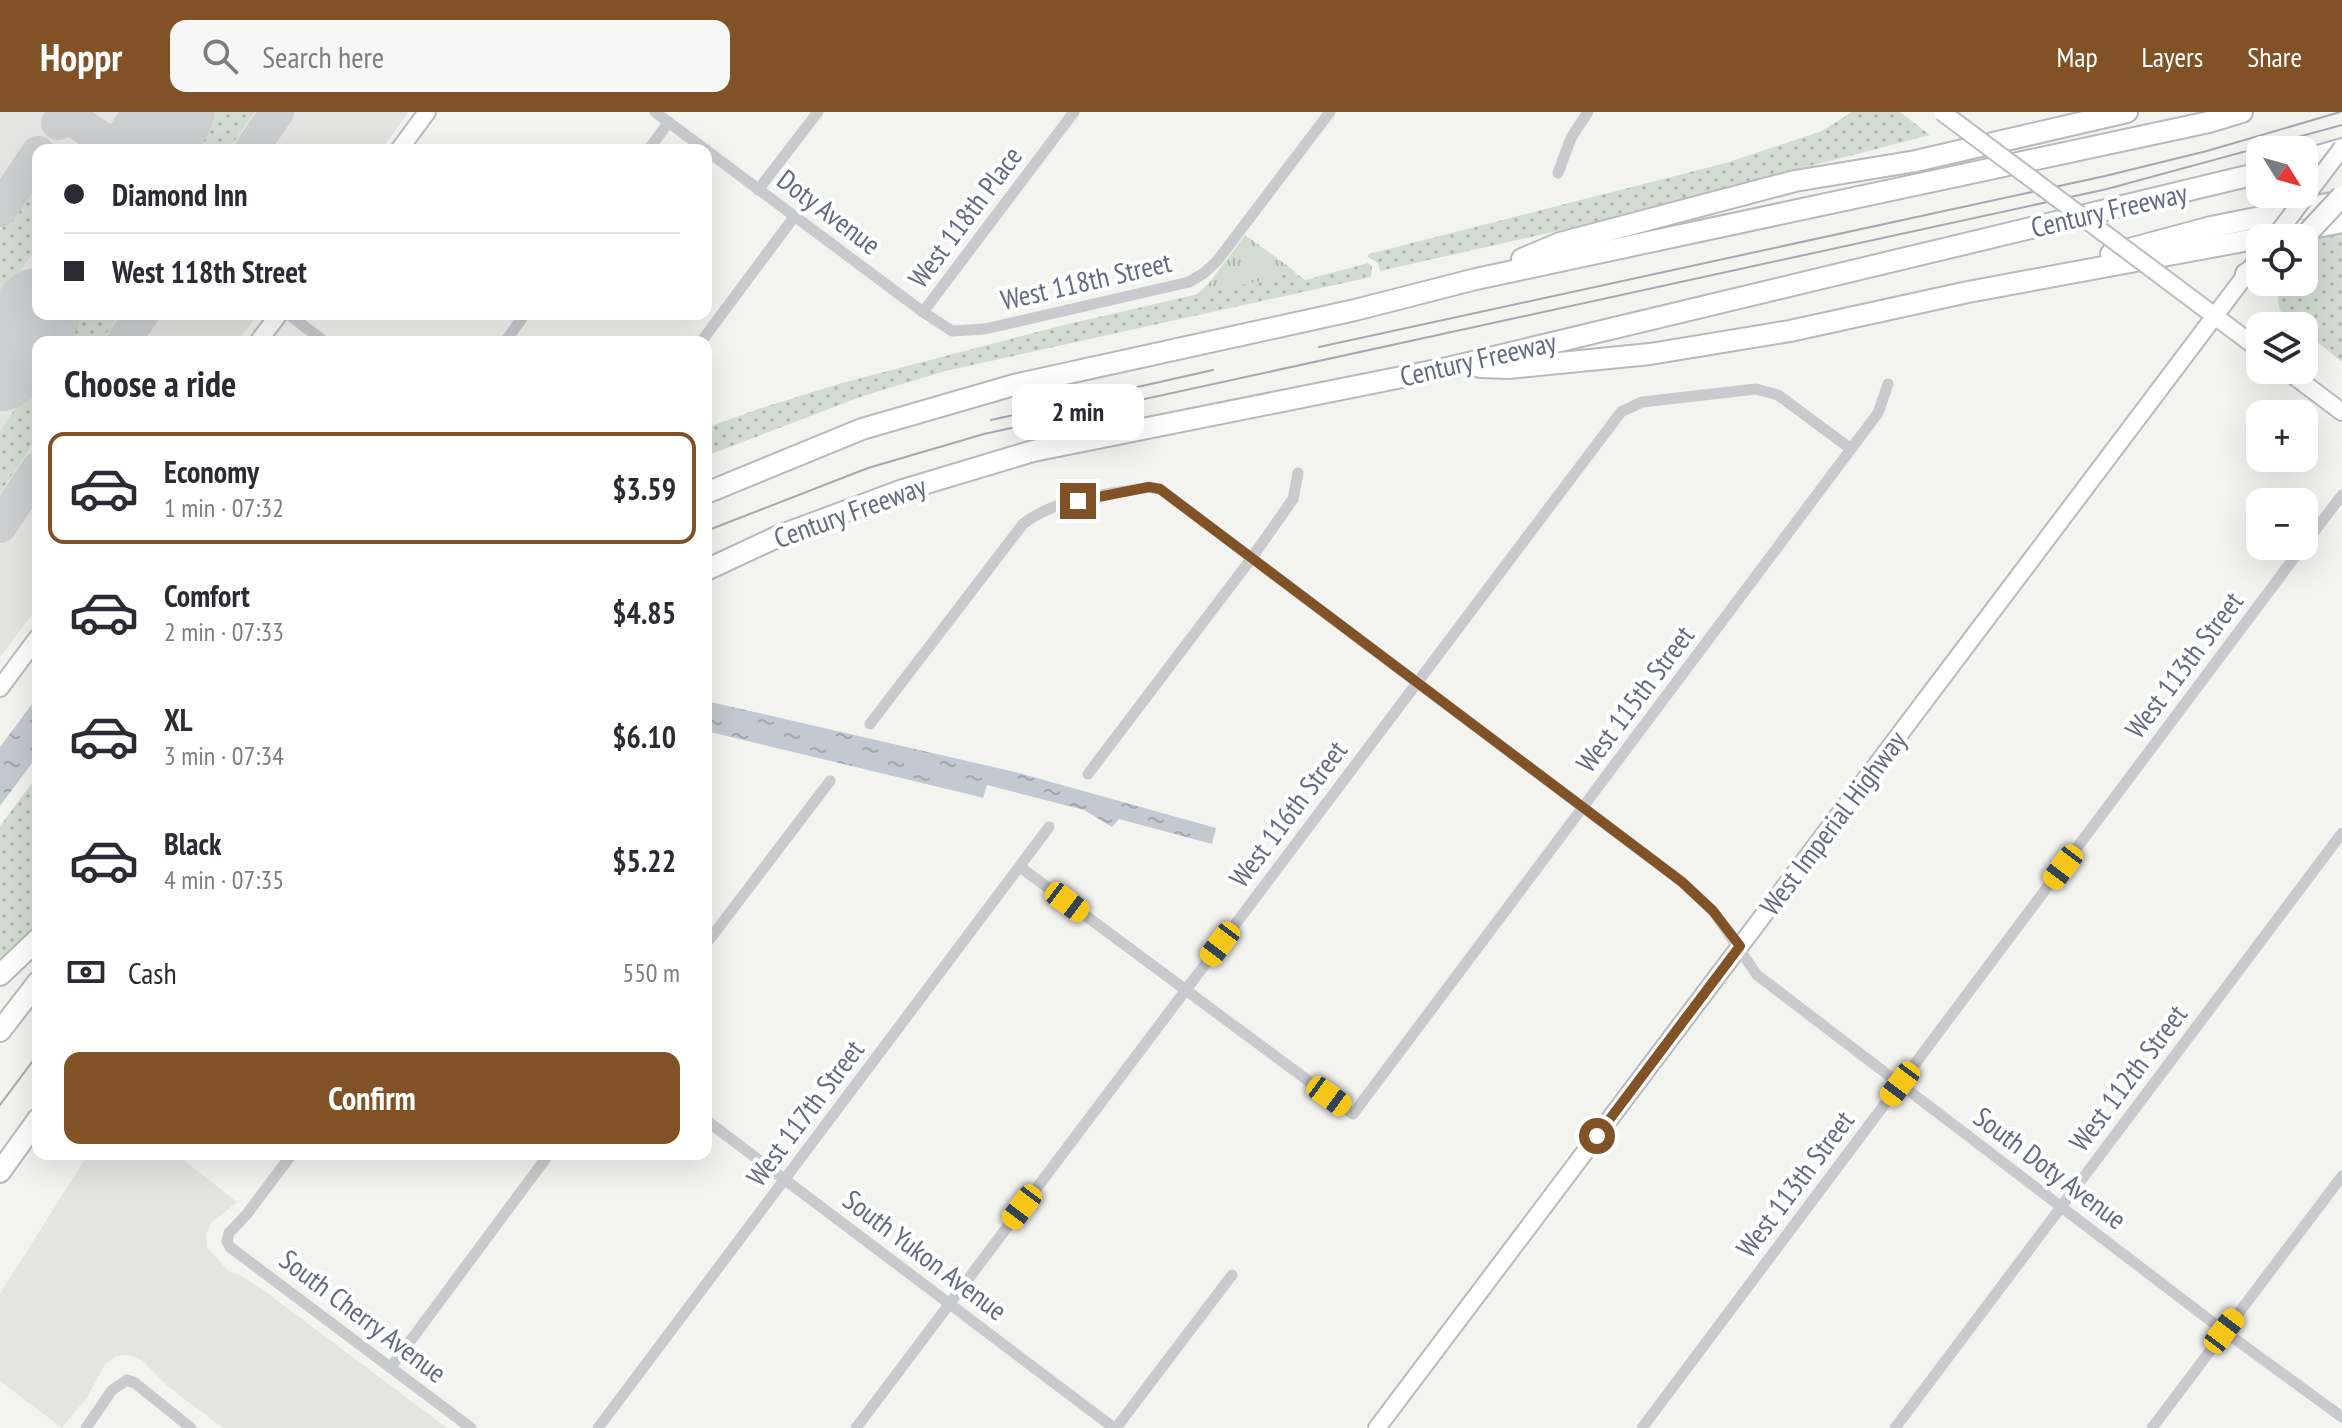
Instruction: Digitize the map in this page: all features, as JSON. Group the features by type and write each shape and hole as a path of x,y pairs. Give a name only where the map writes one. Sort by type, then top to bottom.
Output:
{"highway":[{"path":"2094,120 2116,112"},
{"path":"1476,279 1560,243 1795,181 1916,161 2127,112"},
{"path":"712,491 862,429 1014,385 1355,310 1476,279 2178,129 2242,112"},
{"path":"2318,156 2342,149"},
{"name":"Century Freeway","path":"712,567 779,536 903,490 1033,451 1452,367 2246,176"},
{"path":"1968,292 2211,227 2342,198"},
{"path":"2317,224 2342,198"},
{"path":"2318,227 2342,222"},
{"path":"1452,367 1509,368 1650,354 1790,331 1968,292 2246,241"},
{"path":"0,975 32,945"},
{"path":"0,1031 32,990"},
{"path":"0,1172 32,1127"}],"main road":[{"path":"403,144 427,112"},
{"path":"1942,112 2246,339"},
{"path":"2285,224 2342,149"},
{"name":"West Imperial Highway","path":"1377,1428 2214,315 2246,278"},
{"path":"2305,384 2342,412"},
{"path":"0,688 32,645"}],"street":[{"name":"Doty Avenue","path":"655,112 698,144"},
{"path":"758,190 818,112"},
{"name":"West 118th Place","path":"923,312 1074,112"},
{"name":"West 118th Street","path":"923,312 952,331 985,329 1189,282 1217,261 1330,112"},
{"path":"1558,173 1571,138 1588,112"},
{"path":"652,144 669,122"},
{"name":"Doty Avenue","path":"712,155 923,312"},
{"path":"705,336 794,217"},
{"path":"296,320 317,336"},
{"name":"West 115th Street","path":"1186,990 1353,1114 1878,413 1888,384"},
{"name":"West 116th Street","path":"856,1428 1614,420 1630,406 1642,402 1756,389 1778,395 1851,449"},
{"path":"1088,774 1293,499 1298,473"},
{"path":"870,724 1009,540 1035,514 1054,505 1149,487 1160,489 1682,882 1713,911 1740,946"},
{"name":"West 113th Street","path":"2318,527 2342,495"},
{"name":"West 113th Street","path":"1642,1428 2293,560"},
{"path":"712,936 830,781"},
{"name":"West 117th Street","path":"598,1428 1049,827"},
{"name":"West 112th Street","path":"1895,1428 2342,833"},
{"path":"1020,867 1186,990"},
{"name":"South Doty Avenue","path":"1740,946 1757,975 2224,1331 2342,1417"},
{"name":"South Yukon Avenue","path":"712,1125 1115,1428"},
{"name":"South Cherry Avenue","path":"288,1160 229,1233 227,1241 230,1247 471,1428"},
{"path":"391,1367 545,1160"},
{"path":"2152,1428 2342,1176"},
{"path":"1115,1428 1232,1275"},
{"path":"86,1428 112,1390 127,1380 191,1428"}],"shaded area":[{"path":"0,112 409,112 385,144 32,144 32,320 254,320 242,336 32,336 32,615 0,657"},
{"path":"84,1160 184,1160 237,1202 212,1222 206,1234 207,1247 229,1272 262,1289 447,1428 223,1428 166,1385 143,1361 125,1355 116,1356 105,1364 88,1396 62,1428 0,1381 0,1294"}],"green space":[{"path":"213,112 254,112 233,144 192,144"},
{"path":"1852,112 1900,112 1930,135 1575,227 1380,271 1378,263 1368,257 1369,254 1726,163 1822,131"},
{"path":"32,184 32,254 0,301 0,231"},
{"path":"2342,233 2342,362 2318,342 2318,312 2281,312 2278,304 2278,296 2318,296 2320,234"},
{"path":"1245,235 1296,272 1195,296 1209,283"},
{"path":"1368,263 1372,266 1371,277 945,371 863,396 712,454 712,426 842,383 1060,326 1294,272 1305,280"},
{"path":"75,320 116,320 105,336 64,336"},
{"path":"32,384 32,445 0,493 0,431"},
{"path":"32,783 32,932 0,962 0,826"}],"water":[{"path":"712,702 1015,772 1216,828 1212,844 1119,819 1112,827 1084,810 987,785 983,798 712,732"},
{"path":"32,704 32,763 0,806 0,747"}],"taxiway":[{"path":"255,144 277,112"},
{"path":"58,123 68,119 75,121 110,144"},
{"path":"143,144 156,134"},
{"path":"0,210 32,162"},
{"path":"127,336 138,320"},
{"path":"0,526 32,478"}],"runway":[{"path":"149,144 171,112"},
{"path":"0,368 32,320"}],"tram line":[{"path":"1319,347 2105,176 2207,151 2340,112"},
{"path":"712,529 868,468 984,434 2107,189 2342,125"},
{"path":"991,420 1213,370"},
{"path":"0,1105 32,1062"}],"route":[{"path":"1078,501 1149,487 1160,489 1682,882 1713,911 1740,946 1597,1136"}]}
